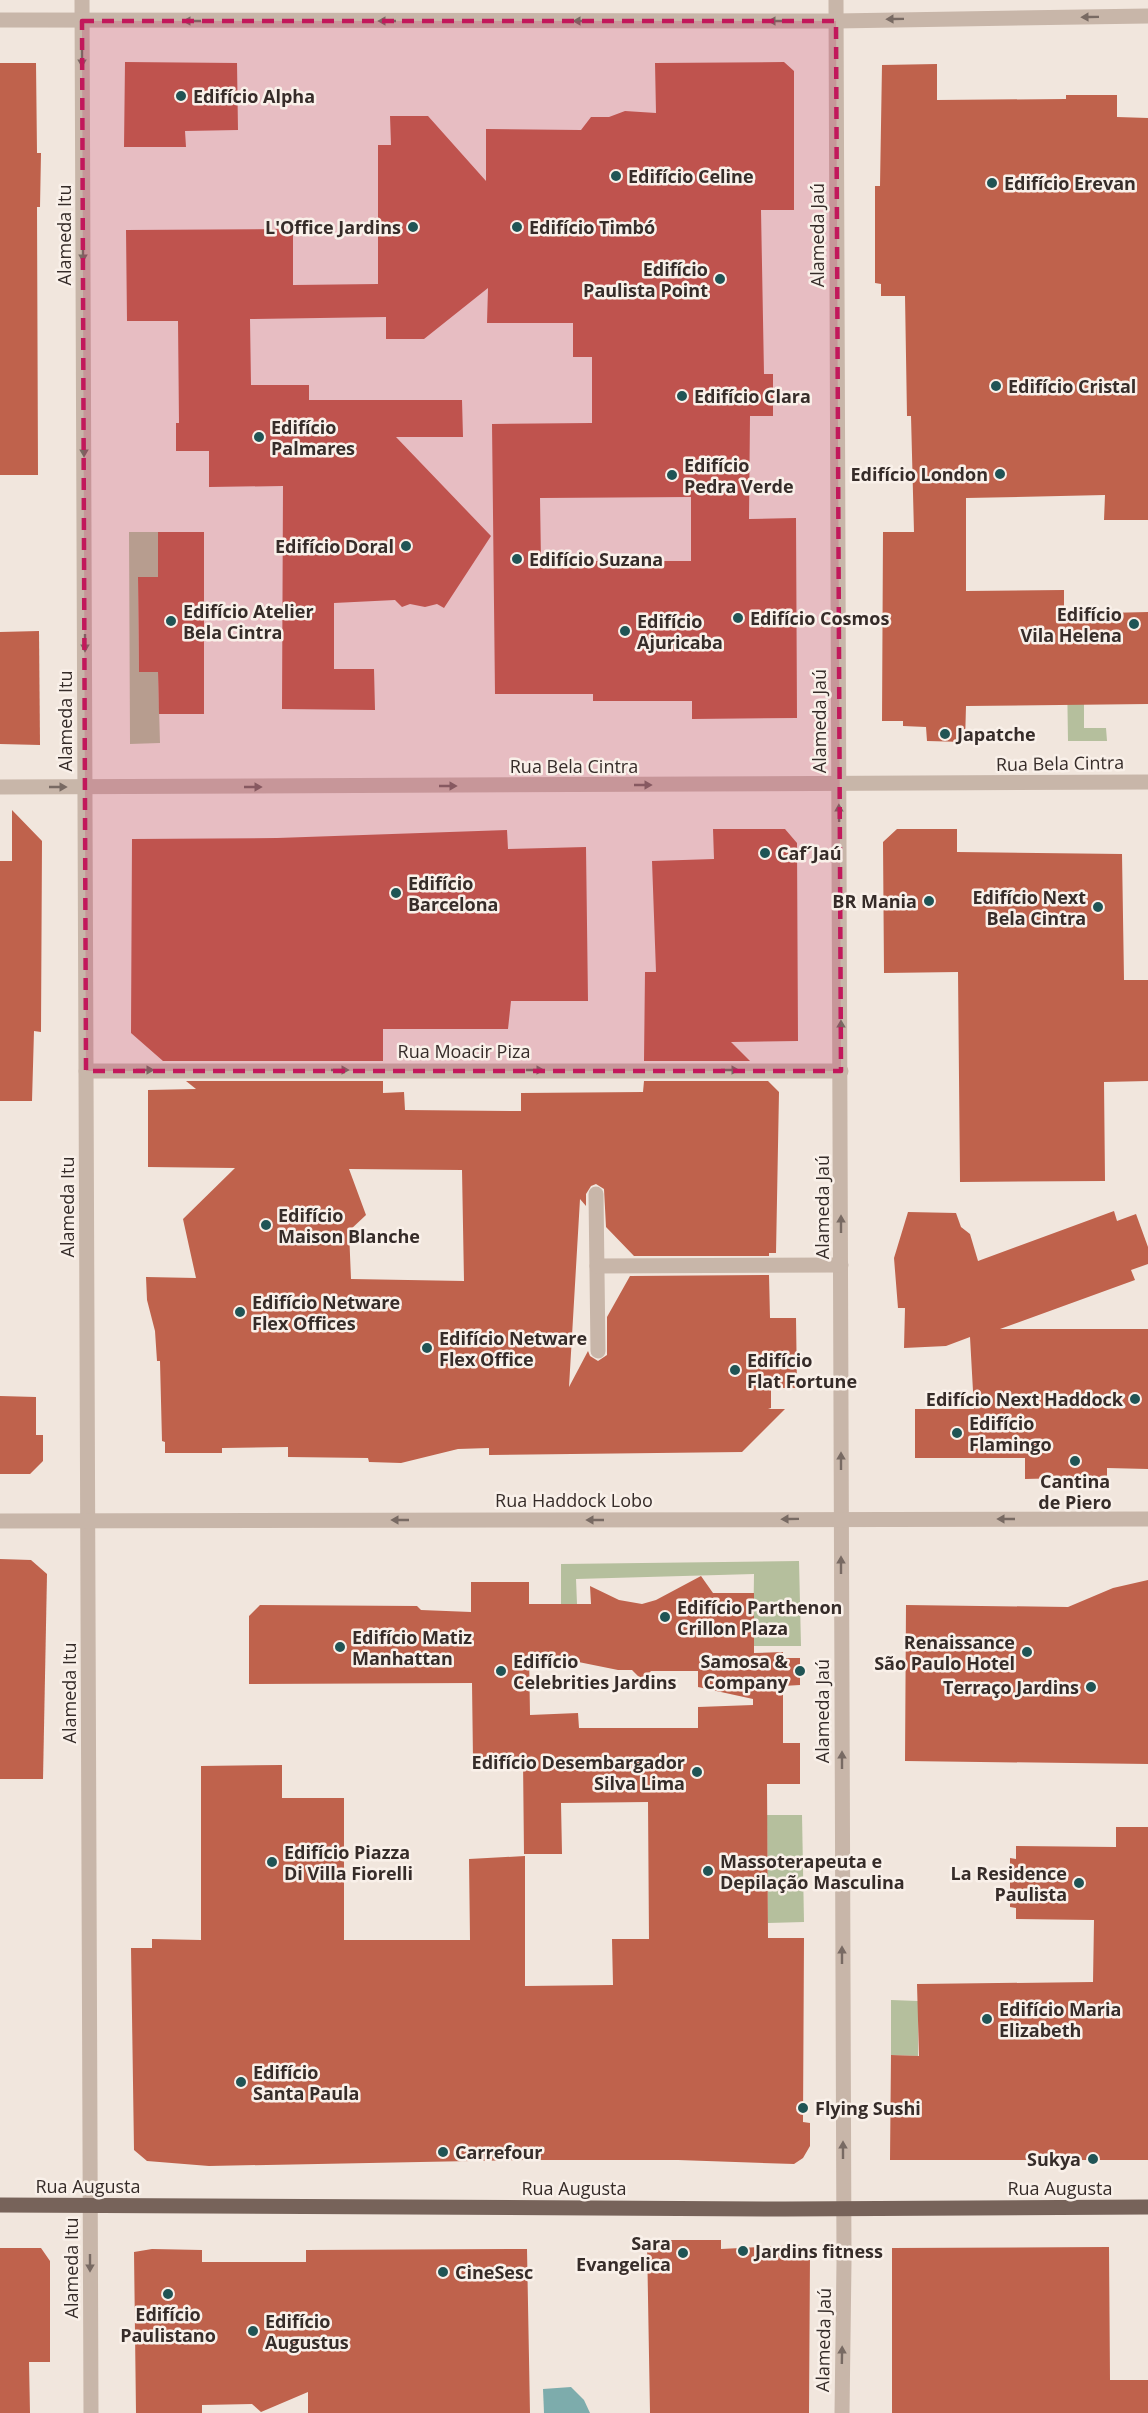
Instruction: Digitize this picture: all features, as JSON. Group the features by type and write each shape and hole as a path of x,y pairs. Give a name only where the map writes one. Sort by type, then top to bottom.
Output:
{"main road":[{"name":"Rua Augusta","path":"0,2205 1148,2207"}],"street":[{"name":"Alameda Itu","path":"82,0 91,2413"},
{"name":"Alameda Jaú","path":"836,0 841,1071 842,2413"},
{"path":"0,21 836,21 1148,16"},
{"name":"Rua Bela Cintra","path":"0,787 1148,782"},
{"name":"Rua Moacir Piza","path":"86,1071 841,1071"},
{"path":"596,1194 598,1351"},
{"path":"597,1266 841,1265"},
{"name":"Rua Haddock Lobo","path":"0,1521 1148,1519"}],"highlighted area":[{"path":"82,21 836,21 841,1071 86,1071"}],"green space":[{"path":"129,532 158,532 158,577 138,578 139,672 158,672 160,743 130,744"},
{"path":"1067,676 1084,676 1084,728 1106,728 1107,741 1068,741"},
{"path":"799,1561 801,1646 753,1646 754,1574 576,1579 577,1604 561,1604 561,1564"},
{"path":"767,1815 802,1815 804,1922 768,1923"},
{"path":"891,2000 918,2001 918,2056 891,2055"}],"water":[{"path":"571,2387 584,2400 590,2413 544,2413 543,2389"}],"building":[{"name":"Edifício Alpha","path":"125,62 237,63 238,130 185,131 186,147 124,147"},
{"path":"784,62 794,71 794,210 761,210 764,374 773,374 773,416 750,416 749,519 796,518 797,718 692,719 692,701 593,701 593,694 495,694 492,424 592,423 592,357 573,357 573,323 487,323 488,288 424,339 386,339 386,317 250,319 251,385 309,385 309,400 462,400 463,437 396,437 491,536 444,608 437,604 425,607 410,604 402,607 395,600 334,603 334,669 374,669 375,710 282,709 283,486 209,487 209,451 176,451 176,423 179,423 178,321 127,321 126,230 293,229 293,285 378,284 378,145 391,145 390,116 428,116 486,181 486,129 581,130 591,117 609,117 625,111 656,113 655,63","holes":["691,497 691,561 541,561 540,498"]},
{"path":"0,63 36,63 37,153 41,153 40,207 37,207 38,475 0,475"},
{"path":"937,64 937,100 1066,99 1066,95 1117,95 1117,117 1148,118 1148,520 1104,520 1105,495 966,498 966,591 1064,590 1064,614 1148,612 1148,704 966,706 965,742 927,741 926,727 903,726 903,721 882,721 883,532 914,532 911,416 907,416 905,296 881,296 881,284 875,283 875,186 880,186 882,65"},
{"name":"Edifício Atelier Bela Cintra","path":"158,532 204,532 204,714 159,714 158,672 139,672 138,577 158,577"},
{"path":"39,631 40,745 0,744 0,632"},
{"path":"12,810 42,841 41,1032 34,1031 32,1101 0,1101 0,861 12,861"},
{"path":"713,829 785,829 797,843 798,1041 731,1042 750,1061 644,1061 645,972 656,972 652,861 714,859"},
{"path":"897,829 957,829 957,852 1122,854 1124,980 1148,980 1148,1081 1104,1082 1105,1181 960,1182 958,972 884,973 883,842"},
{"path":"507,830 508,849 586,847 588,1001 511,1001 508,1029 383,1029 383,1061 163,1061 131,1033 132,839 277,838"},
{"path":"186,1081 383,1081 383,1093 404,1092 405,1110 521,1111 521,1093 643,1092 644,1081 768,1081 779,1092 776,1253 769,1253 769,1256 634,1256 606,1227 604,1189 596,1184 591,1186 586,1194 586,1206 580,1199 569,1387 588,1351 590,1356 598,1361 607,1355 607,1317 630,1276 769,1275 770,1318 796,1318 797,1388 771,1388 771,1408 768,1409 785,1409 742,1452 489,1455 489,1448 458,1449 401,1463 369,1462 368,1458 288,1457 288,1447 222,1448 222,1453 165,1453 165,1442 162,1441 160,1361 157,1361 155,1331 147,1300 146,1277 196,1278 183,1219 235,1168 148,1167 148,1090 196,1089","holes":["349,1169 462,1170 464,1281 351,1279 349,1231 366,1215"]},
{"path":"1114,1211 1117,1221 1136,1214 1148,1247 1148,1264 1131,1270 1135,1280 1000,1329 1148,1329 1148,1469 1107,1468 1107,1477 1025,1479 1025,1458 915,1458 915,1409 974,1409 970,1337 946,1346 904,1348 905,1308 898,1308 894,1258 908,1212 956,1213 961,1227 970,1234 978,1261"},
{"path":"0,1396 36,1397 36,1435 43,1435 43,1461 30,1474 0,1474"},
{"path":"0,1559 31,1560 47,1574 43,1779 0,1779"},
{"path":"701,1576 713,1593 754,1593 754,1653 783,1652 783,1658 800,1658 800,1685 783,1686 783,1743 800,1743 800,1784 767,1784 768,1938 804,1938 803,2122 810,2123 810,2146 803,2158 794,2164 678,2160 526,2160 209,2166 147,2161 134,2150 131,1948 152,1948 152,1939 201,1940 201,1766 282,1765 282,1798 344,1798 344,1940 470,1940 469,1859 525,1856 525,1986 613,1985 612,1939 649,1939 648,1802 561,1803 562,1854 524,1854 523,1760 473,1760 472,1683 249,1684 249,1616 260,1605 417,1606 421,1610 471,1612 471,1582 529,1582 529,1604 591,1604 590,1586 619,1600 642,1604 656,1600","holes":["529,1652 618,1670 632,1670 642,1680 651,1671 698,1671 698,1687 753,1699 753,1705 698,1707 698,1728 579,1728 578,1713 530,1715"]},
{"name":"Renaissance São Paulo Hotel","path":"1148,1580 1148,1764 905,1761 906,1605 1068,1607 1113,1588"},
{"path":"1116,1827 1148,1827 1148,2160 890,2160 891,2055 919,2056 917,1984 1093,1982 1094,1920 1016,1919 1016,1908 1010,1907 1010,1858 1016,1859 1016,1846 1116,1847"},
{"path":"647,2240 721,2240 721,2249 799,2245 810,2256 809,2413 650,2413"},
{"path":"1109,2247 1110,2380 1148,2380 1148,2413 892,2413 892,2248"},
{"path":"0,2248 41,2248 50,2261 50,2362 29,2362 30,2413 0,2413"},
{"path":"152,2249 202,2250 202,2262 306,2262 306,2250 527,2249 530,2413 308,2413 308,2392 261,2412 252,2404 202,2405 202,2413 136,2413 134,2252"}],"place":[{"name":"Edifício Alpha","path":"181,96"},
{"name":"Edifício Celine","path":"616,176"},
{"name":"Edifício Erevan","path":"992,183"},
{"name":"L'Office Jardins","path":"413,227"},
{"name":"Edifício Timbó","path":"517,227"},
{"name":"Edifício Paulista Point","path":"720,279"},
{"name":"Edifício Cristal","path":"996,386"},
{"name":"Edifício Clara","path":"682,396"},
{"name":"Edifício Palmares","path":"259,437"},
{"name":"Edifício London","path":"1000,474"},
{"name":"Edifício Pedra Verde","path":"672,475"},
{"name":"Edifício Doral","path":"406,546"},
{"name":"Edifício Suzana","path":"517,559"},
{"name":"Edifício Cosmos","path":"738,618"},
{"name":"Edifício Atelier Bela Cintra","path":"171,621"},
{"name":"Edifício Vila Helena","path":"1134,624"},
{"name":"Edifício Ajuricaba","path":"625,631"},
{"name":"Japatche","path":"945,734"},
{"name":"Caf´Jaú","path":"765,853"},
{"name":"Edifício Barcelona","path":"396,893"},
{"name":"BR Mania","path":"929,901"},
{"name":"Edifício Next Bela Cintra","path":"1098,907"},
{"name":"Edifício Maison Blanche","path":"266,1225"},
{"name":"Edifício Netware Flex Offices","path":"240,1312"},
{"name":"Edifício Netware Flex Office","path":"427,1348"},
{"name":"Edifício Flat Fortune","path":"735,1370"},
{"name":"Edifício Next Haddock","path":"1135,1399"},
{"name":"Edifício Flamingo","path":"957,1433"},
{"name":"Cantina de Piero","path":"1075,1461"},
{"name":"Edifício Parthenon Crillon Plaza","path":"665,1617"},
{"name":"Edifício Matiz Manhattan","path":"340,1647"},
{"name":"Renaissance São Paulo Hotel","path":"1027,1652"},
{"name":"Edifício Celebrities Jardins","path":"501,1671"},
{"name":"Samosa & Company","path":"800,1671"},
{"name":"Terraço Jardins","path":"1091,1687"},
{"name":"Edifício Desembargador Silva Lima","path":"697,1772"},
{"name":"Edifício Piazza Di Villa Fiorelli","path":"272,1862"},
{"name":"Massoterapeuta e Depilação Masculina","path":"708,1871"},
{"name":"La Residence Paulista","path":"1079,1883"},
{"name":"Edifício Maria Elizabeth","path":"987,2019"},
{"name":"Edifício Santa Paula","path":"241,2082"},
{"name":"Flying Sushi","path":"803,2108"},
{"name":"Carrefour","path":"443,2152"},
{"name":"Sukya","path":"1093,2159"},
{"name":"Jardins fitness","path":"743,2251"},
{"name":"Sara Evangelica","path":"683,2253"},
{"name":"CineSesc","path":"443,2272"},
{"name":"Edifício Paulistano","path":"168,2294"},
{"name":"Edifício Augustus","path":"253,2331"}]}
